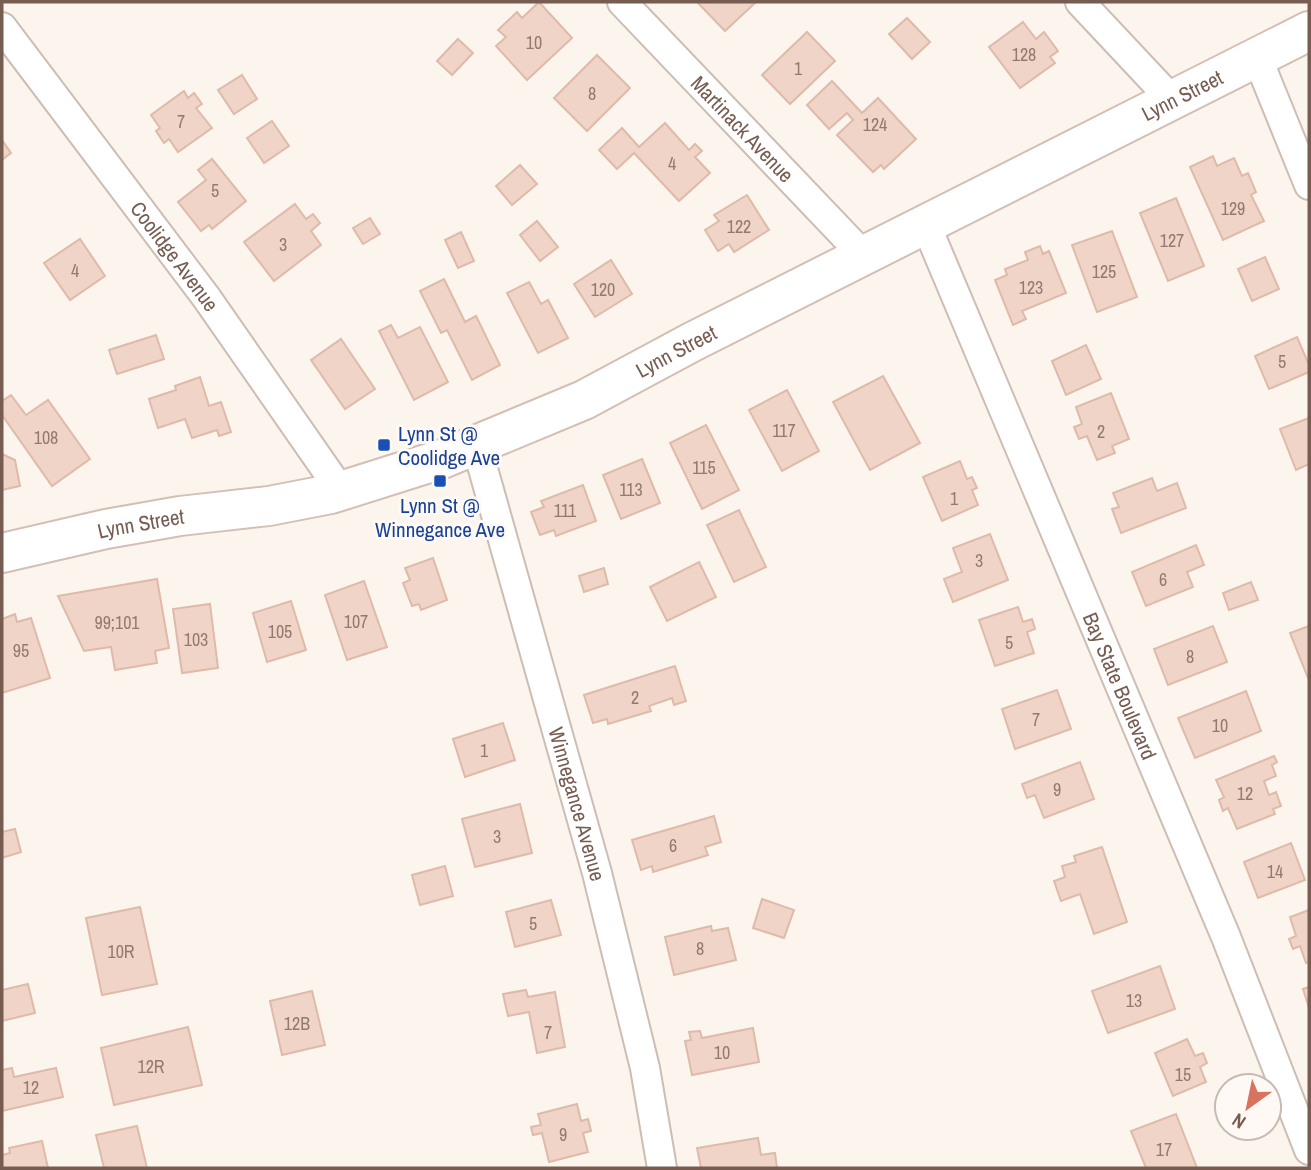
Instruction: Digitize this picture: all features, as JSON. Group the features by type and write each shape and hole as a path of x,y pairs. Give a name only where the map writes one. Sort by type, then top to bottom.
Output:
{"main road":[{"name":"Lynn Street","path":"2,553 106,529 180,516 270,506 341,491 442,459 584,400 692,342 1309,31"}],"street":[{"name":"Martinack Avenue","path":"622,2 864,256"},
{"path":"1080,2 1172,100"},
{"name":"Coolidge Avenue","path":"2,27 206,297 341,491"},
{"path":"1256,57 1309,185"},
{"name":"Bay State Boulevard","path":"926,225 1217,914 1309,1150"},
{"name":"Winnegance Avenue","path":"476,444 597,873 645,1068 662,1168"}],"building":[{"path":"539,2 572,38 527,80 496,46 506,37 498,30 517,12 522,18"},
{"path":"697,2 756,2 725,31"},
{"path":"907,18 930,42 912,59 889,34"},
{"path":"1023,22 1036,39 1044,32 1058,51 1050,57 1055,63 1020,88 989,47"},
{"path":"807,32 835,61 790,104 762,75"},
{"path":"458,39 473,53 452,75 437,61"},
{"path":"597,55 630,88 587,131 554,98"},
{"path":"242,75 257,99 234,114 218,90"},
{"path":"832,81 862,113 878,98 916,139 884,169 881,165 873,172 837,135 853,120 847,113 829,129 807,105"},
{"path":"184,91 188,98 194,93 202,104 196,108 212,128 178,152 169,139 164,143 156,131 160,128 151,115"},
{"path":"272,121 289,146 264,163 247,138"},
{"path":"665,123 689,150 695,144 702,151 695,157 710,173 679,201 634,153 617,169 599,150 622,128 639,147"},
{"path":"2,140 11,153 2,160"},
{"path":"1213,156 1217,166 1234,158 1242,176 1248,173 1256,192 1251,195 1264,221 1223,240 1190,167"},
{"path":"212,159 246,201 212,229 209,225 201,231 178,202 206,180 198,170"},
{"path":"520,165 537,184 512,205 496,186"},
{"path":"747,195 769,230 734,252 729,244 718,251 705,230 719,221 714,215"},
{"path":"1176,198 1204,266 1168,281 1140,213"},
{"path":"295,204 306,219 313,214 320,223 311,231 321,245 274,281 244,242"},
{"path":"370,218 380,234 363,244 353,228"},
{"path":"537,221 558,247 540,261 520,235"},
{"path":"1112,231 1137,297 1097,312 1072,245"},
{"path":"461,232 474,261 458,268 445,240"},
{"path":"80,239 105,276 70,300 44,263"},
{"path":"1040,246 1043,254 1049,251 1066,293 1022,311 1026,319 1013,325 995,280 1007,275 1005,269 1028,260 1025,252"},
{"path":"1265,257 1279,289 1252,301 1238,269"},
{"path":"611,260 632,294 595,317 574,284"},
{"path":"444,279 465,322 476,316 500,365 472,380 447,330 441,333 420,291"},
{"path":"529,282 541,304 548,300 568,338 538,353 507,293"},
{"path":"391,325 398,338 420,327 448,382 414,400 379,331"},
{"path":"156,335 164,359 117,374 109,350"},
{"path":"1297,337 1309,365 1309,372 1269,389 1255,356"},
{"path":"341,339 375,389 345,409 311,360"},
{"path":"1086,345 1101,379 1066,395 1052,361"},
{"path":"883,376 920,443 870,470 833,402"},
{"path":"200,377 209,406 221,402 231,432 219,436 217,430 192,438 185,419 158,428 149,399 176,390 175,386"},
{"path":"787,390 819,451 782,471 749,410"},
{"path":"1111,393 1129,439 1112,446 1115,453 1097,460 1087,436 1079,439 1074,427 1082,424 1076,407"},
{"path":"11,395 26,415 48,400 90,459 52,486 2,415 2,401"},
{"path":"1309,418 1309,464 1296,470 1280,429"},
{"path":"706,425 739,490 702,509 670,443"},
{"path":"2,454 15,460 20,486 2,490"},
{"path":"642,459 660,503 621,519 603,475"},
{"path":"960,461 967,479 972,477 977,488 972,490 978,505 942,521 923,477"},
{"path":"1152,478 1157,491 1177,483 1186,508 1121,533 1112,509 1119,507 1113,493"},
{"path":"583,485 596,521 556,536 554,530 540,535 531,512 544,507 541,501"},
{"path":"739,510 766,567 734,582 707,525"},
{"path":"990,534 1008,580 953,602 944,579 962,572 953,548"},
{"path":"1196,545 1204,565 1187,572 1193,587 1146,606 1132,572"},
{"path":"433,558 447,600 421,610 419,604 412,606 403,583 410,580 405,568"},
{"path":"699,562 716,597 667,621 650,587"},
{"path":"604,568 608,584 584,592 579,576"},
{"path":"157,579 169,648 155,651 157,663 115,670 111,647 84,651 58,596"},
{"path":"364,581 387,647 347,660 325,595"},
{"path":"1251,582 1258,600 1229,610 1223,593"},
{"path":"291,601 306,650 267,662 253,613"},
{"path":"210,604 218,668 182,673 173,609"},
{"path":"1018,607 1023,622 1032,619 1035,629 1027,632 1034,653 995,666 979,620"},
{"path":"15,614 17,622 31,618 50,678 2,693 2,619"},
{"path":"1213,626 1227,662 1168,685 1154,649"},
{"path":"1309,626 1309,678 1308,678 1290,633"},
{"path":"675,666 686,701 674,705 672,698 649,706 651,711 608,724 607,719 593,723 584,695"},
{"path":"1057,690 1071,729 1015,749 1002,709"},
{"path":"1246,691 1261,731 1195,758 1178,718"},
{"path":"503,723 515,760 465,777 453,739"},
{"path":"1274,756 1277,762 1272,765 1276,776 1264,781 1269,795 1276,792 1281,806 1273,809 1275,814 1237,829 1228,808 1223,811 1219,800 1224,797 1216,780"},
{"path":"1080,762 1094,799 1044,818 1035,795 1027,798 1022,784"},
{"path":"520,804 532,853 475,867 462,819"},
{"path":"714,816 721,842 705,847 708,855 653,872 652,866 641,870 632,840"},
{"path":"15,829 21,852 2,858 2,832"},
{"path":"1291,843 1305,880 1258,898 1244,862"},
{"path":"1102,847 1127,922 1094,934 1080,894 1061,901 1054,881 1065,877 1062,866 1076,862 1074,856"},
{"path":"445,866 453,896 420,905 412,875"},
{"path":"762,899 794,910 784,938 753,928"},
{"path":"551,900 561,935 515,947 506,912"},
{"path":"140,907 157,984 102,995 86,918"},
{"path":"1309,910 1309,962 1306,963 1300,946 1293,949 1289,939 1296,936 1290,917"},
{"path":"711,926 712,931 728,928 736,960 674,975 665,937"},
{"path":"1160,966 1175,1009 1108,1033 1092,991"},
{"path":"28,984 35,1013 2,1021 2,990"},
{"path":"1309,987 1309,1008 1303,989"},
{"path":"526,990 528,997 555,992 565,1047 537,1053 529,1012 508,1016 503,994"},
{"path":"312,991 325,1045 282,1055 270,1001"},
{"path":"188,1027 202,1085 114,1105 101,1048"},
{"path":"753,1028 759,1062 692,1075 685,1041 691,1040 689,1032 700,1031 702,1038"},
{"path":"1187,1039 1195,1056 1203,1053 1207,1063 1200,1067 1206,1082 1173,1096 1155,1053"},
{"path":"12,1068 14,1077 56,1068 63,1097 2,1111 2,1070"},
{"path":"577,1104 581,1121 588,1119 591,1131 583,1133 588,1152 549,1162 542,1133 533,1135 531,1127 541,1125 538,1114"},
{"path":"1176,1114 1197,1168 1146,1168 1131,1131"},
{"path":"137,1126 147,1168 104,1168 96,1135"},
{"path":"758,1138 761,1155 775,1153 777,1168 701,1168 697,1148"},
{"path":"42,1141 48,1168 2,1168 2,1155 10,1153 9,1148"}],"place":[{"name":"Lynn St @ Coolidge Ave","path":"384,445"},
{"name":"Lynn St @ Winnegance Ave","path":"440,481"}]}
